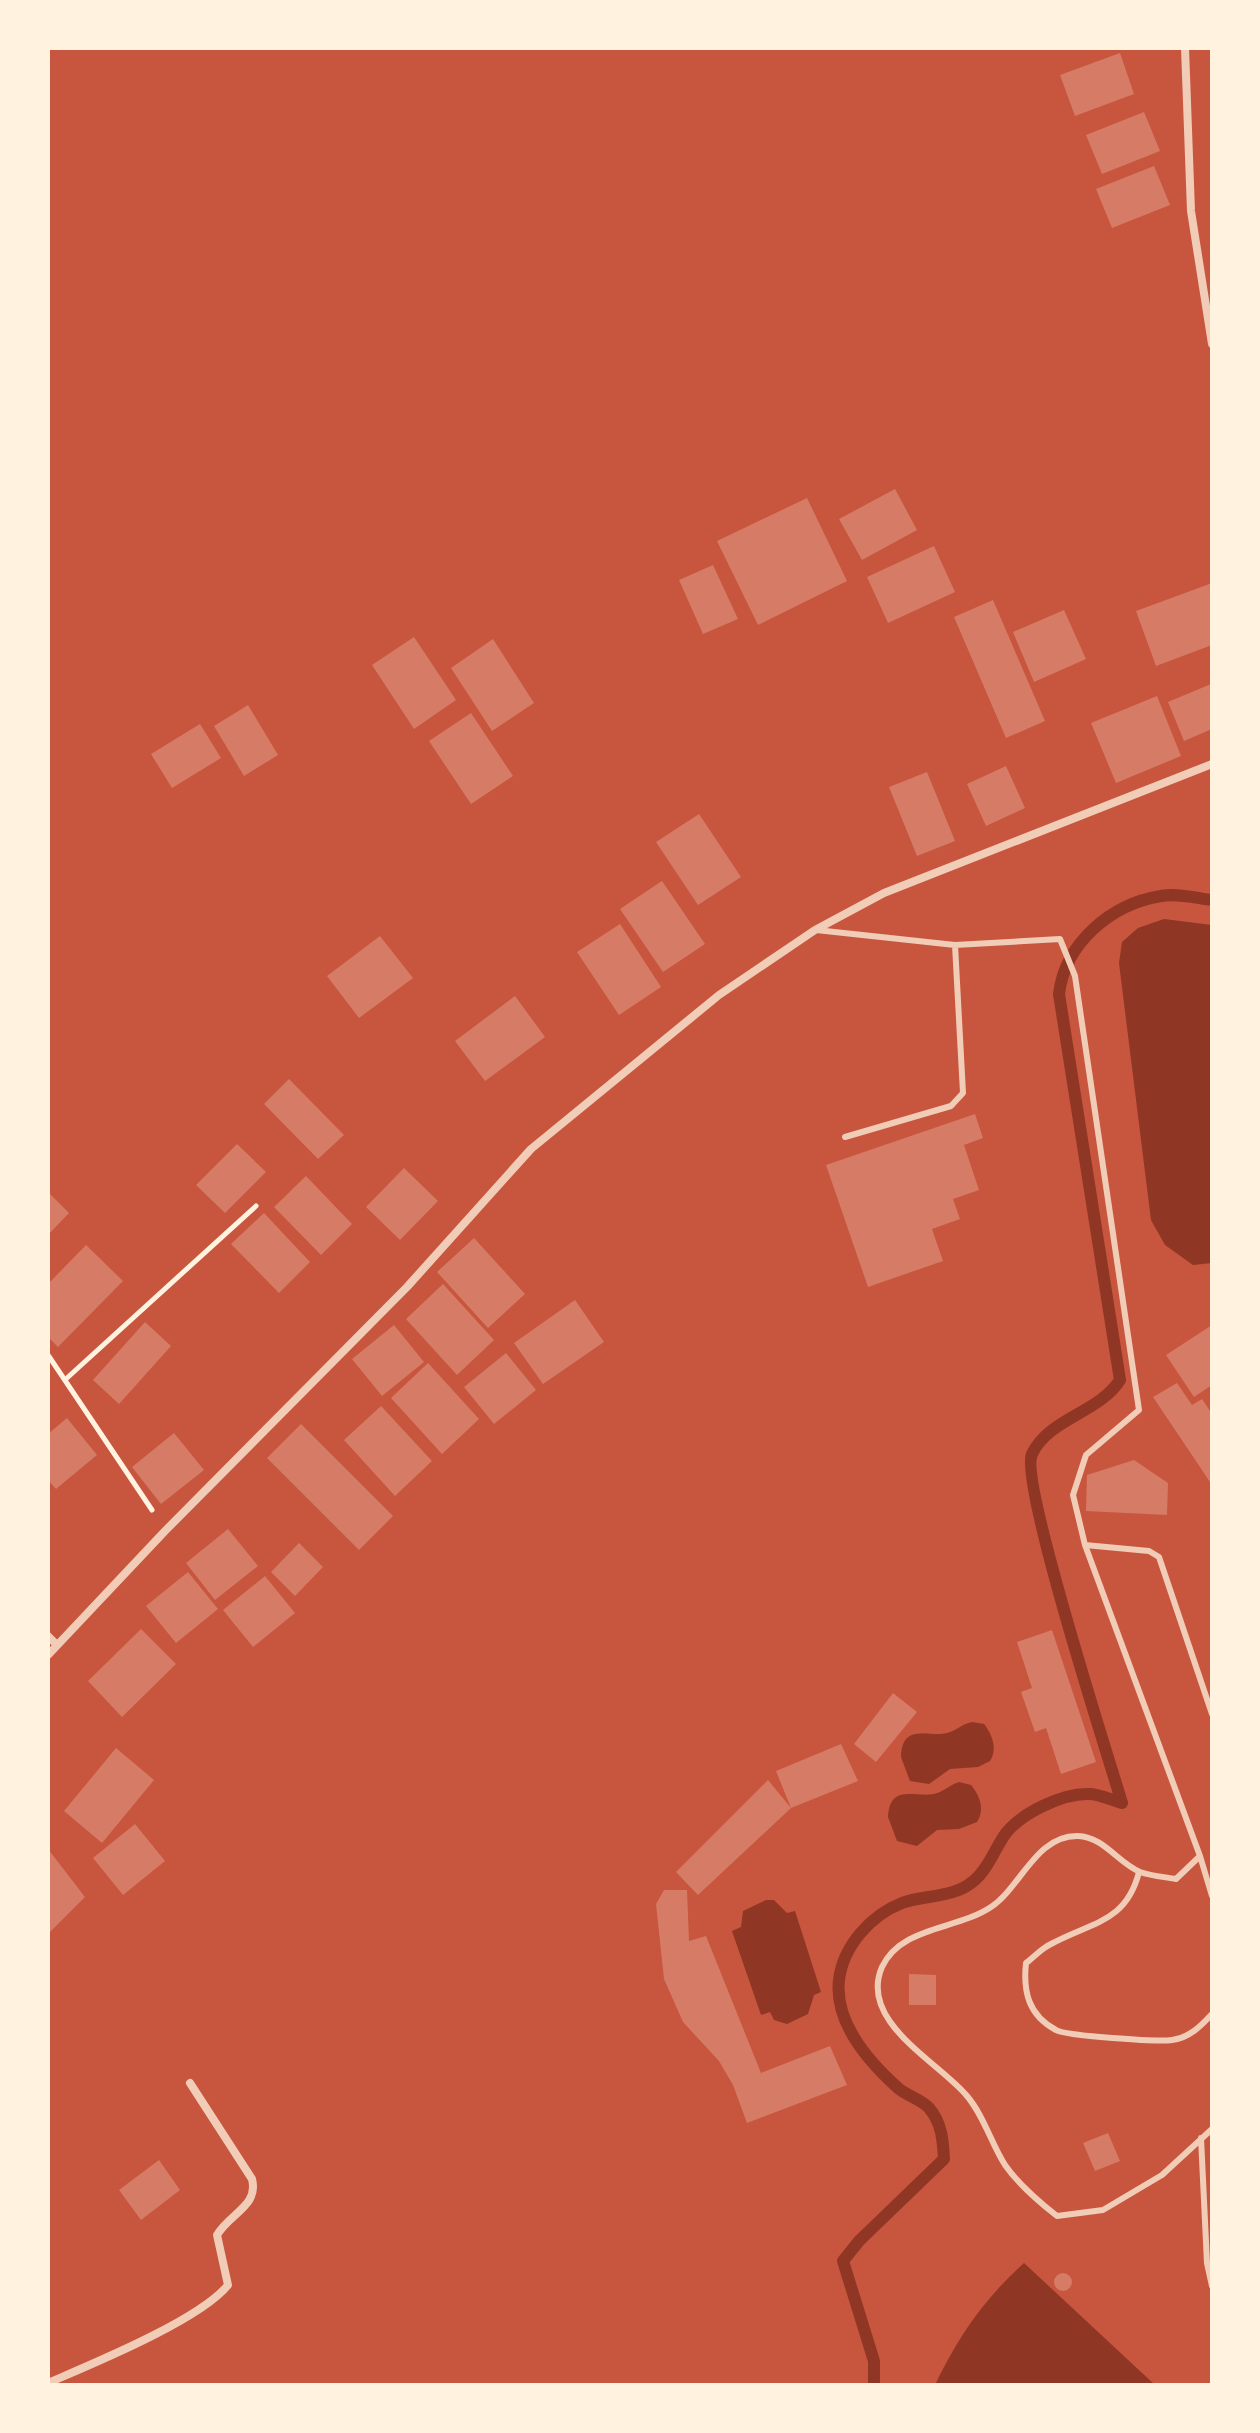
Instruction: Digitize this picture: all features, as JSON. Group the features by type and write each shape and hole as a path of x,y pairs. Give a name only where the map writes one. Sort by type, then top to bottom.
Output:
{"street":[{"path":"1185,48 1191,211 1212,344"},
{"path":"48,1655 165,1531 407,1287 531,1149 719,995 815,930 884,893 1212,764"},
{"path":"48,1636 57,1645"},
{"path":"48,2383 101,2361 201,2308 218,2297 228,2285 217,2235 224,2223 252,2201 255,2192 252,2179 190,2083"}],"lane":[{"path":"815,930 955,945 1060,939 1075,976 1139,1410 1086,1455 1073,1495 1085,1545 1212,1896"},
{"path":"845,1137 951,1106 963,1093 955,945"},
{"path":"1085,1545 1149,1551 1159,1557 1212,1714"},
{"path":"1200,1856 1176,1879 1139,1872 1105,1845 1078,1836 1051,1842 994,1906 963,1923 922,1933 896,1947 881,1969 879,1998 911,2049 942,2069 968,2097 1005,2165 1031,2195 1057,2216 1103,2210 1162,2175 1212,2129"},
{"path":"1139,1872 1134,1893 1106,1921 1049,1944 1026,1963 1023,1989 1033,2011 1057,2032 1172,2040 1196,2031 1212,2014"},
{"path":"1201,2138 1207,2263 1212,2286"}],"path":[{"path":"67,1378 256,1206"},
{"path":"48,1355 67,1378 165,1531"}],"shaded area":[{"path":"1164,919 1212,925 1212,1263 1193,1265 1165,1245 1151,1220 1119,963 1122,942 1138,928"},
{"path":"972,1722 984,1724 989,1732 994,1747 990,1761 978,1767 950,1769 929,1784 910,1781 901,1757 906,1739 911,1735 947,1733"},
{"path":"959,1782 971,1785 979,1798 981,1812 977,1822 959,1829 937,1830 917,1846 897,1841 888,1817 893,1800 905,1794 934,1794"},
{"path":"766,1900 774,1900 787,1913 795,1911 821,1992 814,1995 808,2014 787,2024 774,2020 770,2012 761,2015 732,1931 741,1927 743,1911"},
{"path":"1024,2263 1155,2385 935,2385 973,2320 996,2290"}],"building":[{"path":"1120,53 1134,94 1075,116 1060,75"},
{"path":"1144,112 1160,151 1102,174 1086,135"},
{"path":"1154,166 1170,205 1112,228 1096,189"},
{"path":"895,489 917,530 862,560 839,519"},
{"path":"807,498 847,581 758,625 717,541"},
{"path":"934,546 955,592 888,623 867,577"},
{"path":"713,565 738,619 703,634 679,580"},
{"path":"1212,583 1212,645 1156,666 1136,611"},
{"path":"993,600 1045,721 1006,738 954,617"},
{"path":"1064,610 1086,659 1034,682 1013,632"},
{"path":"414,637 456,700 414,729 372,665"},
{"path":"493,639 534,703 492,731 451,668"},
{"path":"1211,684 1212,729 1184,741 1168,702"},
{"path":"1157,696 1181,756 1116,783 1091,723"},
{"path":"248,705 278,755 244,776 214,726"},
{"path":"471,713 513,776 471,804 429,741"},
{"path":"200,724 221,758 172,788 151,754"},
{"path":"1006,766 1025,808 986,826 967,784"},
{"path":"927,772 955,841 917,856 889,787"},
{"path":"699,814 741,877 698,905 656,842"},
{"path":"662,881 705,944 663,972 620,909"},
{"path":"620,924 661,987 619,1015 577,952"},
{"path":"380,936 413,978 359,1018 327,976"},
{"path":"515,996 545,1037 485,1081 455,1041"},
{"path":"289,1079 344,1135 318,1159 264,1104"},
{"path":"975,1114 983,1138 964,1145 979,1190 953,1199 960,1219 932,1229 943,1261 868,1287 826,1165"},
{"path":"237,1144 266,1172 225,1213 196,1185"},
{"path":"404,1168 438,1201 400,1240 366,1207"},
{"path":"306,1176 352,1224 321,1255 274,1207"},
{"path":"48,1192 69,1213 48,1235"},
{"path":"264,1213 310,1262 279,1293 231,1244"},
{"path":"474,1238 525,1294 488,1328 437,1272"},
{"path":"86,1245 123,1281 58,1347 48,1337 48,1284"},
{"path":"443,1284 494,1340 457,1375 406,1319"},
{"path":"575,1300 604,1342 543,1384 514,1343"},
{"path":"145,1322 171,1346 119,1404 93,1380"},
{"path":"394,1325 424,1362 382,1396 352,1359"},
{"path":"1212,1325 1212,1385 1194,1397 1166,1355"},
{"path":"506,1353 536,1390 494,1424 464,1387"},
{"path":"428,1363 479,1419 442,1454 391,1398"},
{"path":"1177,1383 1192,1405 1202,1399 1212,1414 1212,1485 1153,1397"},
{"path":"381,1406 432,1461 395,1496 344,1440"},
{"path":"67,1418 97,1455 56,1489 48,1480 48,1434"},
{"path":"301,1424 393,1516 359,1550 267,1458"},
{"path":"174,1433 204,1470 161,1504 132,1467"},
{"path":"1134,1460 1168,1483 1167,1515 1086,1511 1087,1475"},
{"path":"228,1529 258,1566 215,1600 186,1563"},
{"path":"299,1543 323,1567 295,1596 271,1572"},
{"path":"188,1572 218,1609 176,1643 146,1606"},
{"path":"265,1576 295,1613 253,1647 223,1610"},
{"path":"141,1629 176,1664 122,1717 88,1681"},
{"path":"1052,1630 1096,1762 1061,1774 1046,1728 1035,1732 1021,1692 1032,1688 1017,1642"},
{"path":"893,1693 917,1712 876,1762 854,1744"},
{"path":"841,1744 858,1781 791,1808 776,1771"},
{"path":"116,1748 154,1780 102,1843 64,1811"},
{"path":"768,1780 791,1808 698,1895 676,1872"},
{"path":"135,1824 165,1861 123,1895 93,1858"},
{"path":"48,1849 85,1897 48,1934"},
{"path":"664,1890 687,1890 689,1941 706,1936 761,2073 830,2046 847,2085 747,2123 733,2085 719,2061 683,2022 664,1979 656,1904"},
{"path":"909,1974 936,1975 936,2005 909,2005"},
{"path":"1108,2133 1120,2161 1095,2171 1083,2143"},
{"path":"159,2160 180,2190 141,2220 119,2190"},
{"path":"1063,2273 1072,2282 1063,2291 1054,2282"}],"waterway":[{"path":"874,2385 874,2361 843,2261 859,2241 944,2159 944,2152 939,2126 929,2108 887,2078 865,2054 848,2026 839,1996 839,1980 846,1955 860,1933 891,1908 910,1900 946,1894 971,1883 986,1866 1006,1833 1032,1812 1054,1801 1077,1795 1096,1795 1122,1803 1051,1563 1032,1475 1032,1454 1040,1442 1062,1423 1100,1400 1120,1380 1059,994 1063,975 1081,943 1108,917 1125,908 1167,895 1212,900"}]}
